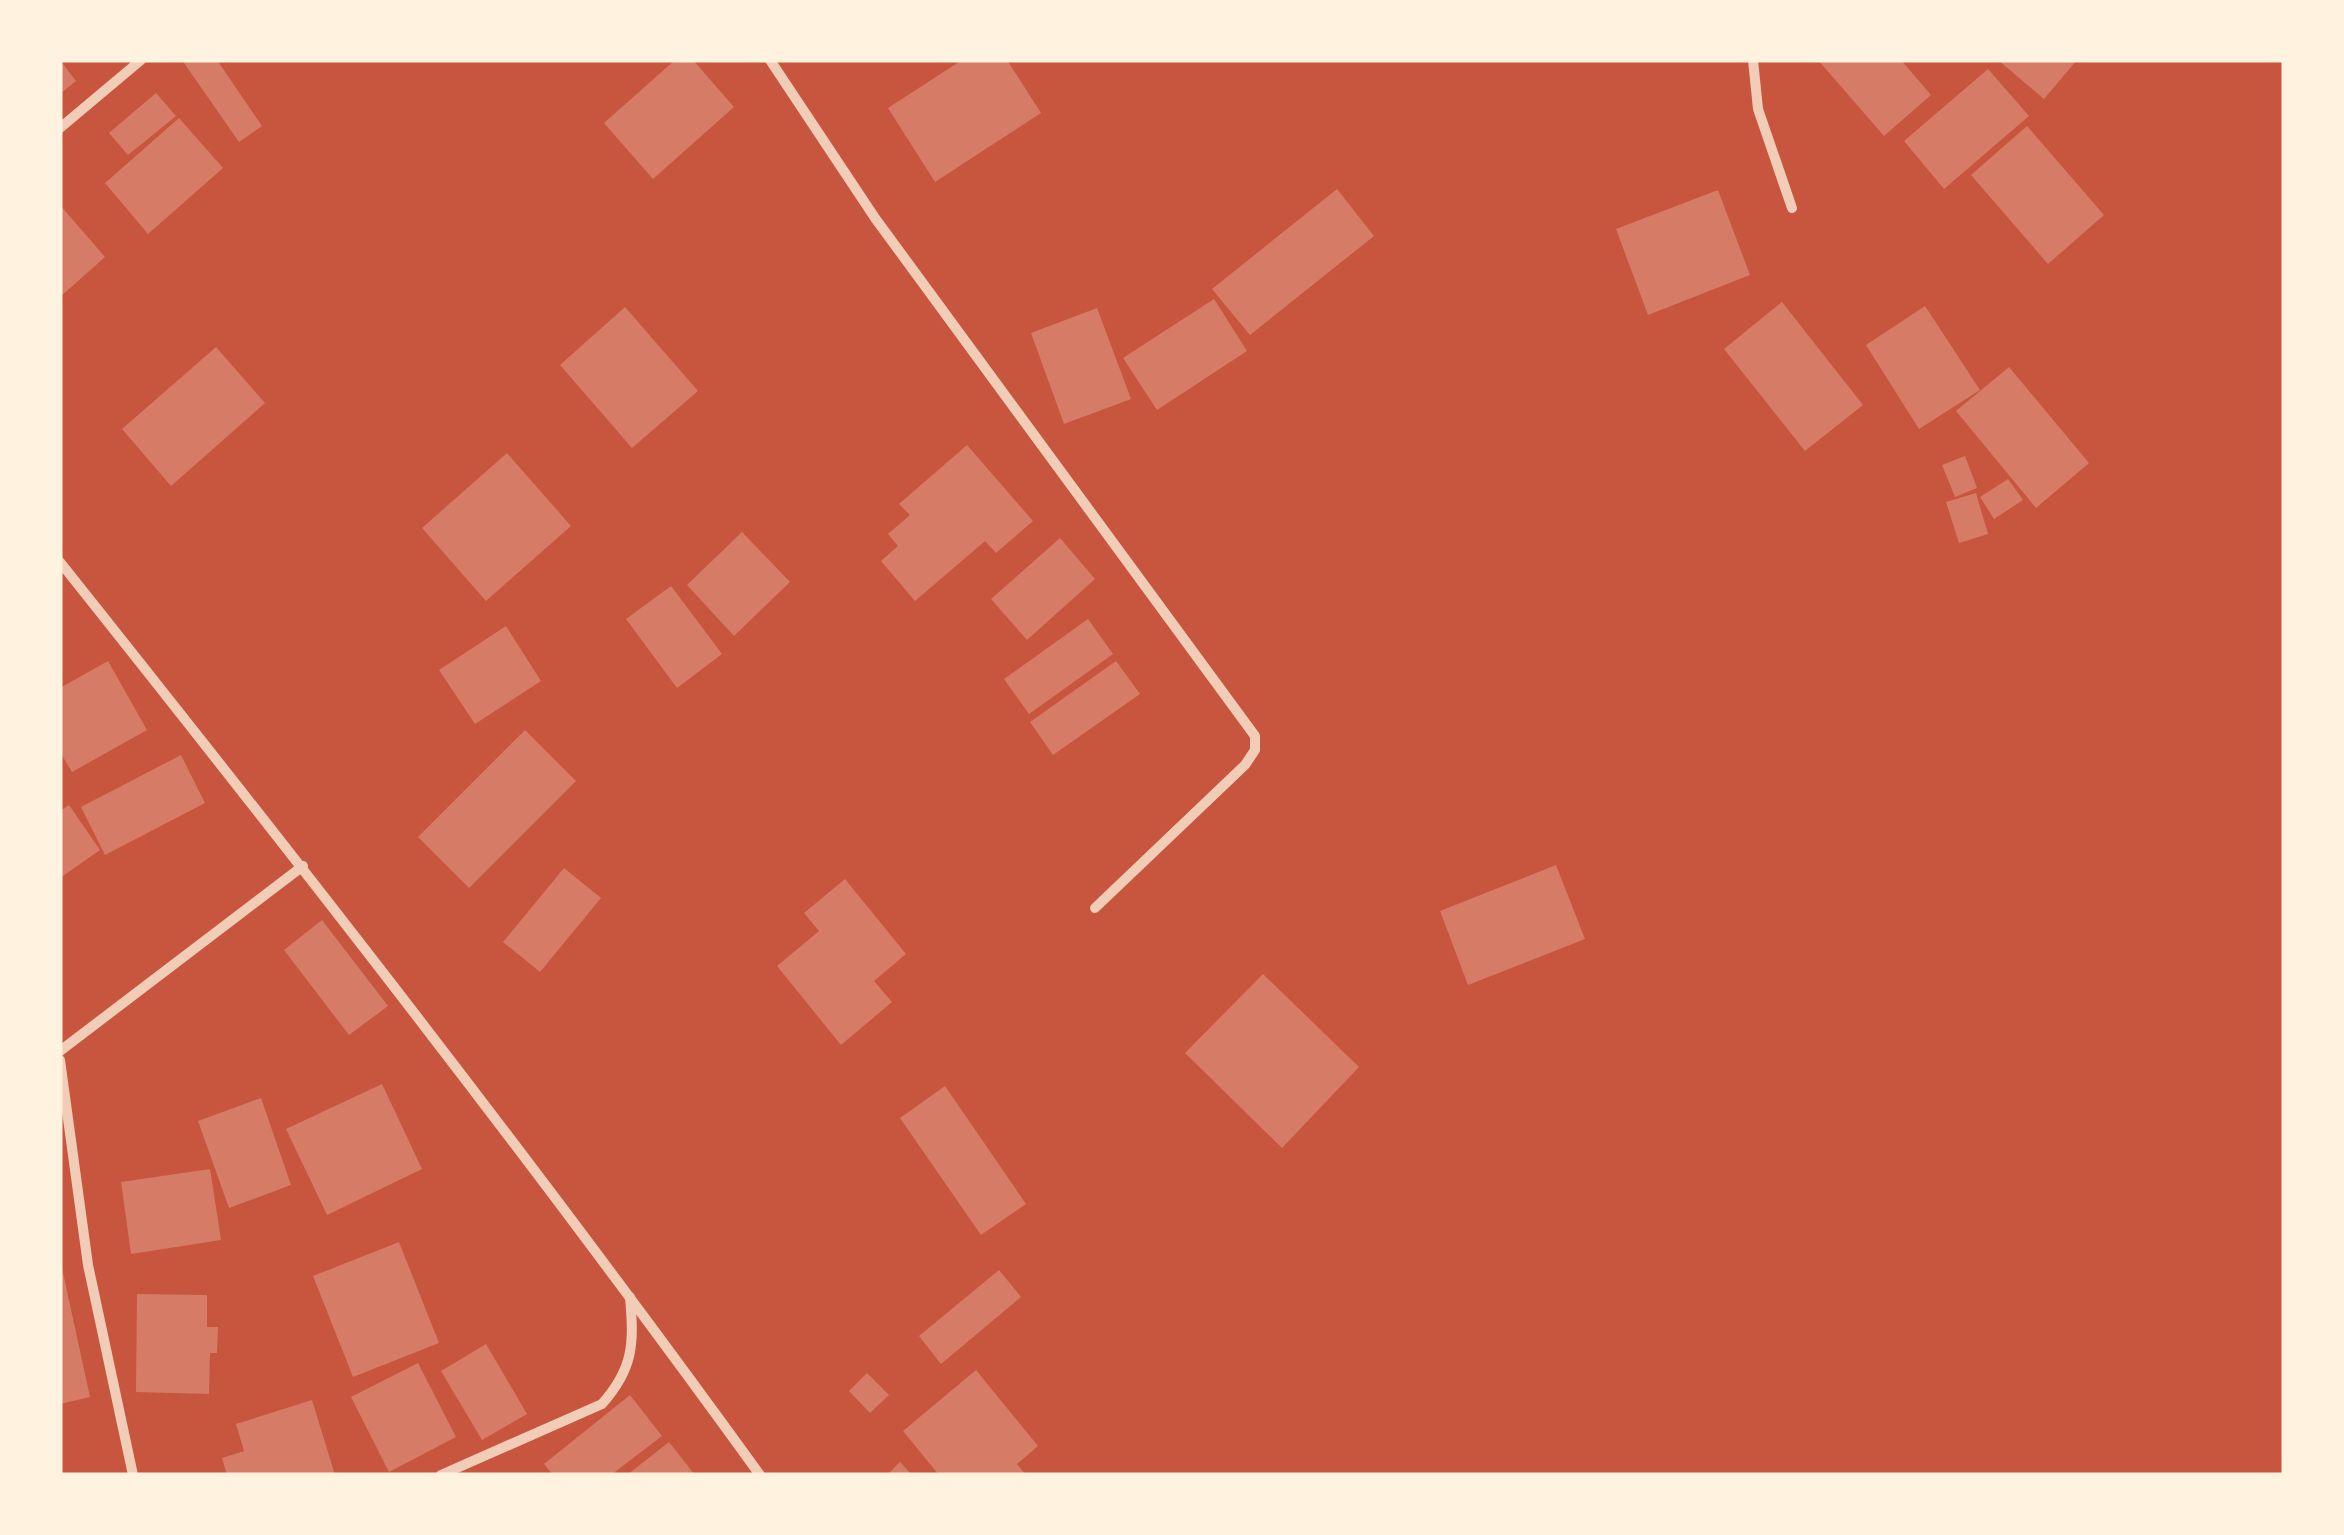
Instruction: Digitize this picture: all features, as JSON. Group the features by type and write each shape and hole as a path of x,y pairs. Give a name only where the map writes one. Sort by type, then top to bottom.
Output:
{"street":[{"path":"60,128 141,60"},
{"path":"770,60 875,218 1255,736 1254,750 1245,766 1095,908"},
{"path":"1754,60 1758,109 1792,208"},
{"path":"60,562 303,866 630,1296 760,1475"},
{"path":"60,1051 303,866"},
{"path":"60,1060 88,1265 133,1475"},
{"path":"440,1475 602,1404 618,1385 630,1361 630,1296"}],"building":[{"path":"60,60 76,81 60,94"},
{"path":"182,60 217,60 262,126 239,142"},
{"path":"675,60 693,60 734,107 653,179 604,123"},
{"path":"962,60 1007,60 1041,113 935,182 888,108"},
{"path":"1818,60 1901,60 1931,95 1884,136"},
{"path":"1998,60 2077,60 2044,99"},
{"path":"1988,69 2029,116 1944,189 1904,141"},
{"path":"156,93 176,116 128,155 109,133"},
{"path":"179,118 223,168 148,234 105,183"},
{"path":"2027,126 2104,215 2048,264 1971,175"},
{"path":"1337,189 1374,236 1250,335 1212,289"},
{"path":"1718,190 1750,275 1648,315 1616,229"},
{"path":"60,205 105,257 60,297"},
{"path":"1214,299 1247,351 1157,410 1123,358"},
{"path":"1782,302 1863,405 1805,451 1724,349"},
{"path":"1925,306 1980,390 1919,429 1866,345"},
{"path":"625,307 698,391 632,448 560,365"},
{"path":"1097,308 1131,399 1064,424 1031,333"},
{"path":"216,347 265,403 171,486 122,429"},
{"path":"2009,367 2089,463 2036,508 1956,411"},
{"path":"967,445 1033,521 996,553 985,541 915,601 881,561 898,546 888,534 910,515 899,504"},
{"path":"507,453 571,526 486,601 422,528"},
{"path":"1965,456 1977,488 1955,497 1942,465"},
{"path":"2008,479 2023,500 1994,519 1980,497"},
{"path":"1976,493 1988,534 1959,543 1946,502"},
{"path":"742,532 790,582 734,636 687,585"},
{"path":"1060,538 1095,579 1027,640 991,599"},
{"path":"671,586 722,654 677,688 626,619"},
{"path":"1088,619 1113,654 1029,714 1004,679"},
{"path":"506,626 541,681 475,724 439,670"},
{"path":"108,661 147,730 72,772 60,752 60,688"},
{"path":"1116,661 1140,694 1053,755 1030,722"},
{"path":"525,730 576,781 469,888 418,837"},
{"path":"181,755 205,803 105,855 81,807"},
{"path":"69,805 100,850 60,878 60,811"},
{"path":"1556,865 1585,939 1468,985 1440,911"},
{"path":"564,868 601,898 540,972 503,942"},
{"path":"845,879 906,954 874,981 892,1002 841,1045 777,966 819,931 804,913"},
{"path":"322,920 388,1006 349,1035 284,950"},
{"path":"1263,974 1359,1067 1282,1148 1185,1053"},
{"path":"382,1084 422,1169 327,1215 286,1129"},
{"path":"945,1086 1026,1204 981,1235 900,1118"},
{"path":"261,1098 291,1185 229,1208 198,1121"},
{"path":"210,1169 221,1240 131,1254 121,1182"},
{"path":"399,1242 439,1343 353,1377 313,1276"},
{"path":"60,1269 90,1397 60,1404"},
{"path":"999,1270 1021,1297 941,1364 919,1336"},
{"path":"137,1294 207,1295 207,1327 218,1327 217,1353 210,1353 209,1394 136,1392"},
{"path":"486,1344 527,1414 482,1440 441,1371"},
{"path":"418,1363 456,1437 389,1472 351,1397"},
{"path":"976,1370 1038,1446 1017,1464 1026,1475 939,1475 903,1431"},
{"path":"867,1373 889,1395 870,1413 849,1391"},
{"path":"630,1395 662,1436 611,1475 553,1475 544,1464"},
{"path":"312,1400 335,1475 227,1475 222,1458 244,1451 236,1424"},
{"path":"669,1442 695,1475 627,1475"},
{"path":"900,1462 912,1475 887,1475"}]}
